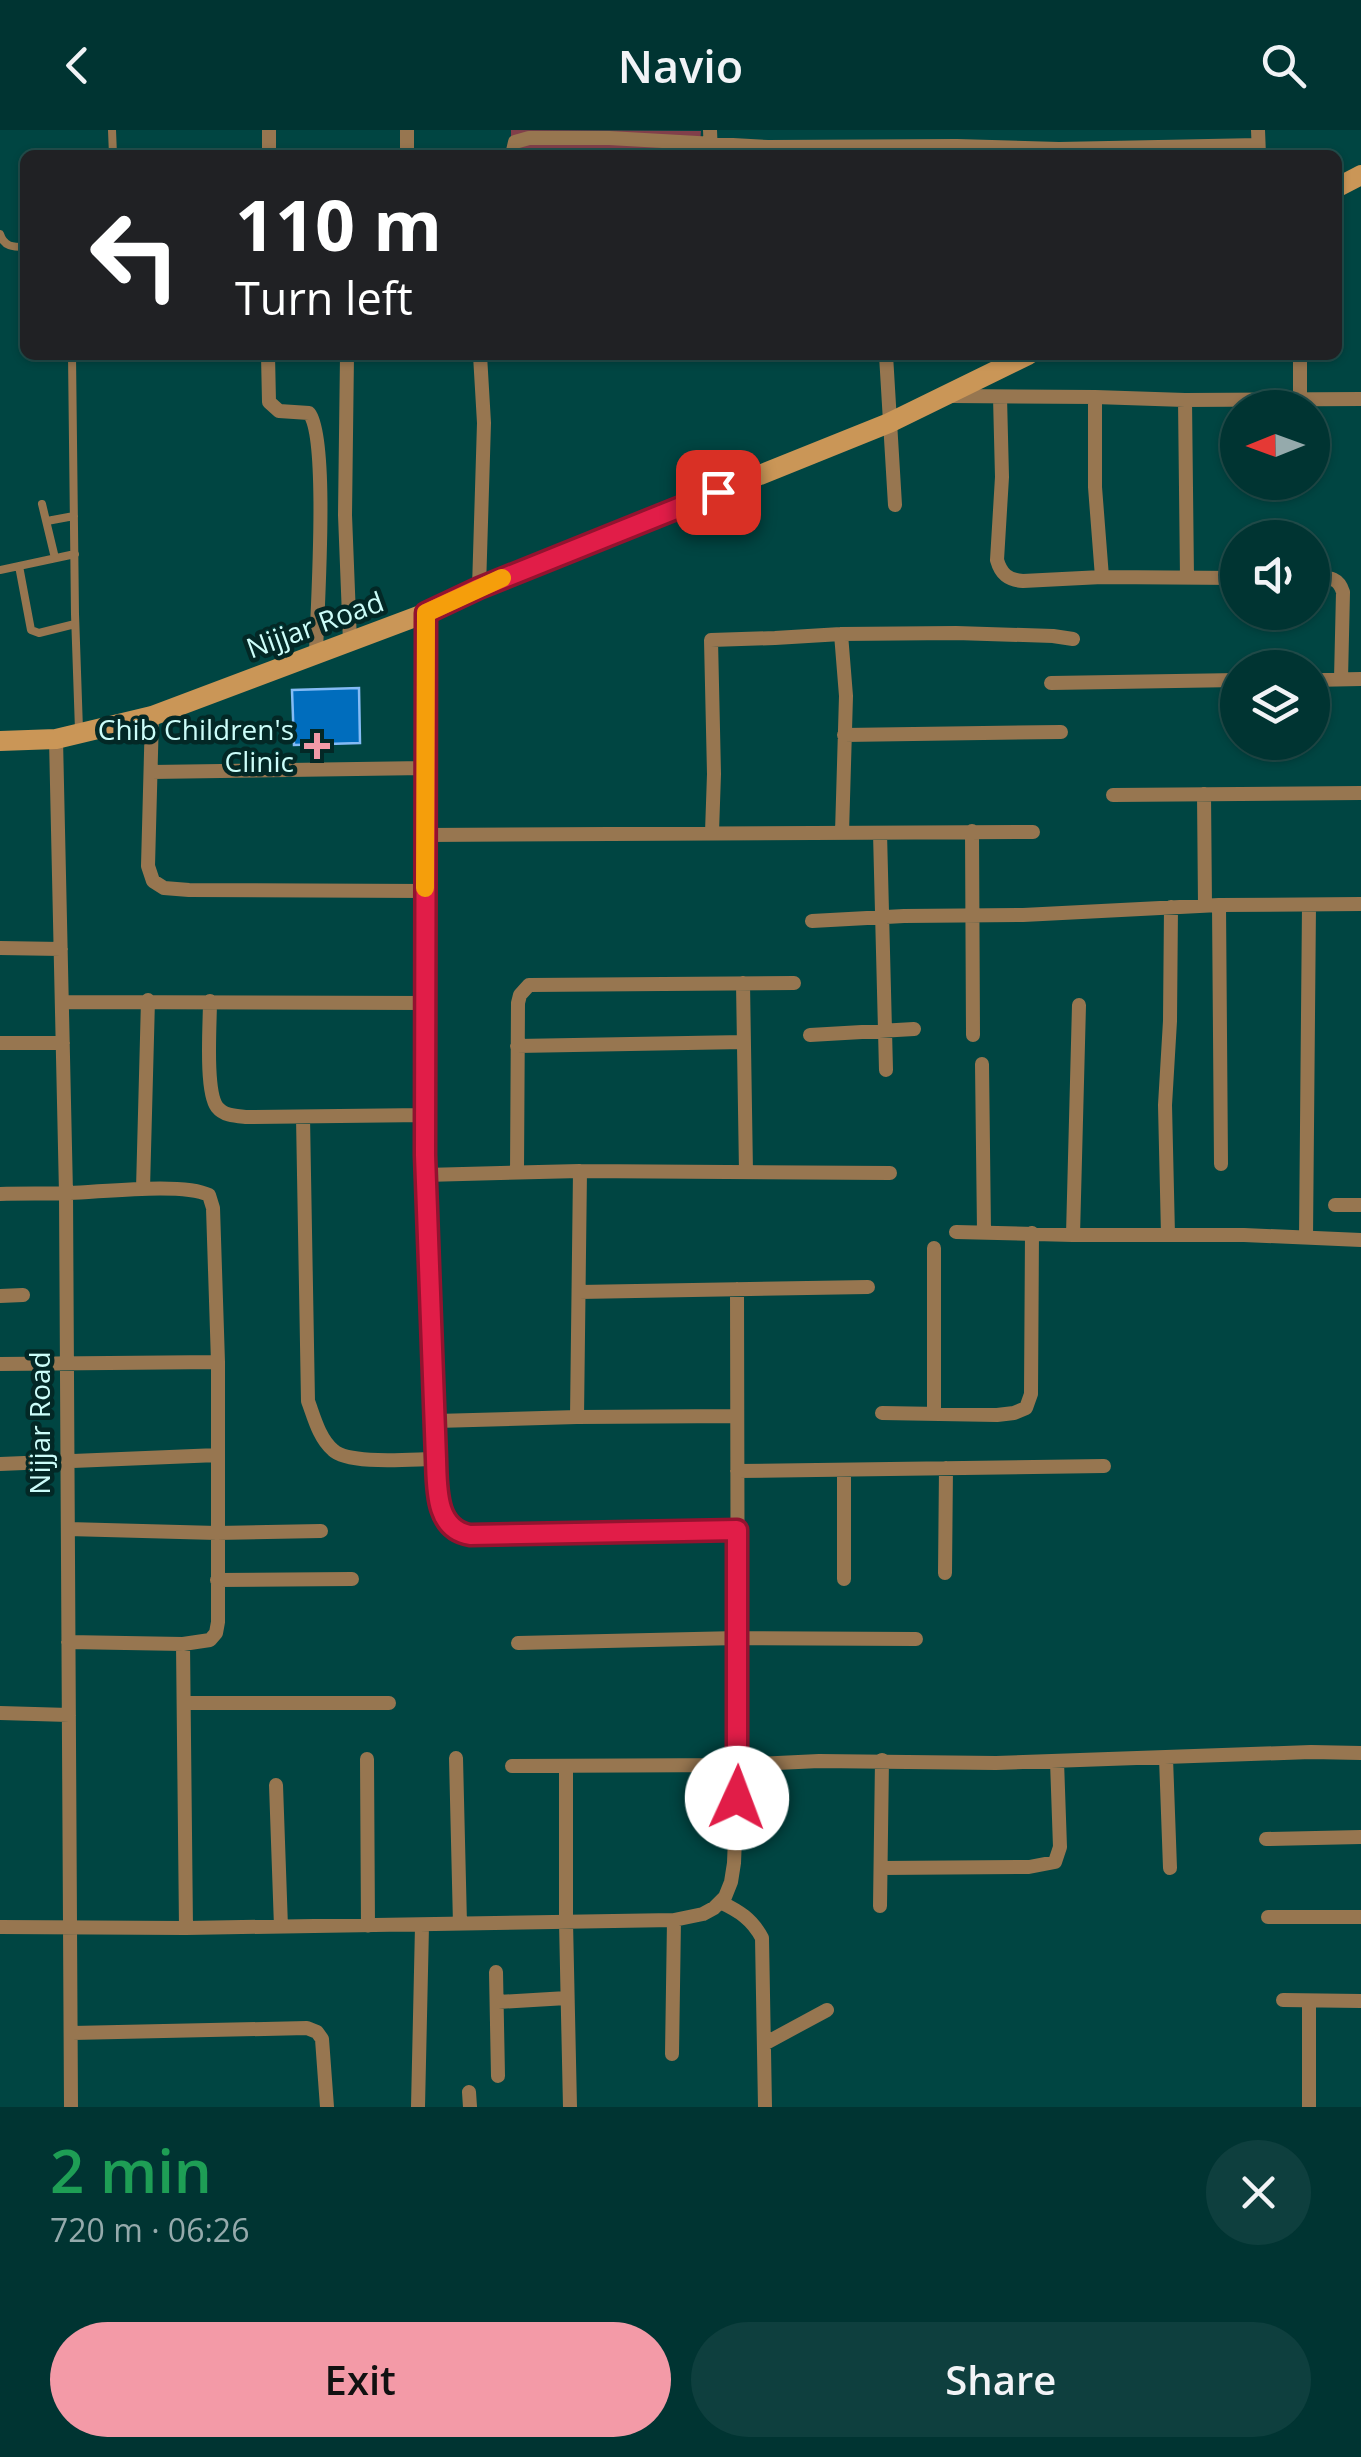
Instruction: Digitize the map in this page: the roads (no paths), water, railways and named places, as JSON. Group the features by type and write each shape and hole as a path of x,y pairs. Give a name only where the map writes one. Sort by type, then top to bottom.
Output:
{"street":[{"path":"514,150 516,142 529,138 609,138 768,147 951,150"},
{"path":"1043,150 1258,143"},
{"path":"268,360 272,407 309,413 316,427 320,507 316,653"},
{"path":"346,360 350,642"},
{"path":"479,588 484,423 480,360"},
{"path":"886,360 895,505"},
{"name":"Nijjar Road","path":"0,741 56,739 152,716 350,642 890,423 1016,360"},
{"path":"1300,360 1300,390"},
{"path":"947,396 1220,400"},
{"path":"1000,397 1000,571 1013,580 1023,581 1220,578"},
{"path":"1094,397 1102,578"},
{"path":"1330,400 1361,399"},
{"path":"1185,400 1187,578"},
{"path":"1330,578 1340,582 1343,592 1341,679"},
{"path":"1343,592 1361,592"},
{"path":"426,613 426,1175 436,1459 444,1516 449,1525 470,1535 737,1530"},
{"path":"841,634 846,696 842,834"},
{"path":"712,832 711,640 841,634 1004,634 1073,639"},
{"path":"1330,679 1361,679"},
{"path":"1052,683 1220,680"},
{"path":"152,716 148,866 153,880 164,888 426,891"},
{"path":"844,735 1062,732"},
{"name":"Nijjar Road","path":"56,739 66,1193 71,2107"},
{"path":"151,772 425,768"},
{"path":"1113,795 1361,793"},
{"path":"1204,794 1221,1164"},
{"path":"972,831 973,1035"},
{"path":"880,832 886,1070"},
{"path":"425,834 1032,832"},
{"path":"812,921 1212,905 1361,904"},
{"path":"1306,1237 1309,905"},
{"path":"1168,1235 1170,907"},
{"path":"0,948 61,949"},
{"path":"517,1172 518,1003 529,985 794,982"},
{"path":"742,984 746,1172"},
{"path":"144,1189 148,1000"},
{"path":"210,1001 210,1084 217,1107 228,1115 425,1116"},
{"path":"62,1002 426,1003"},
{"path":"1073,1235 1079,1005"},
{"path":"810,1035 914,1029"},
{"path":"517,1046 744,1042"},
{"path":"0,1043 63,1044"},
{"path":"982,1064 984,1232"},
{"path":"303,1116 308,1400 321,1434 335,1453 352,1458 436,1459"},
{"path":"426,1175 580,1171 890,1174"},
{"path":"577,1417 580,1171"},
{"path":"0,1194 200,1190 209,1195 216,1227 216,1633 210,1640 184,1644 68,1642"},
{"path":"1335,1205 1361,1204"},
{"path":"956,1232 1361,1240"},
{"path":"882,1413 997,1415 1026,1408 1031,1394 1032,1233"},
{"path":"934,1248 934,1414"},
{"path":"579,1292 868,1287"},
{"path":"0,1926 280,1928 674,1920 714,1908 726,1897 731,1882 738,1765 737,1289"},
{"path":"0,1296 22,1296"},
{"path":"0,1364 218,1362"},
{"path":"436,1421 738,1416"},
{"path":"0,1464 218,1455"},
{"path":"737,1471 1104,1466"},
{"path":"945,1573 946,1468"},
{"path":"844,1470 844,1580"},
{"path":"68,1529 321,1531"},
{"path":"217,1580 352,1579"},
{"path":"518,1643 916,1638"},
{"path":"184,1644 186,1928"},
{"path":"185,1703 390,1703"},
{"path":"0,1713 69,1715"},
{"path":"512,1766 738,1765 819,1760 996,1764 1361,1753"},
{"path":"456,1758 460,1924"},
{"path":"1166,1758 1170,1868"},
{"path":"368,1759 368,1926"},
{"path":"880,1906 882,1760"},
{"path":"881,1868 1029,1867 1056,1862 1060,1847 1057,1761"},
{"path":"566,1766 570,2107"},
{"path":"276,1784 280,1928"},
{"path":"1266,1839 1361,1837"},
{"path":"720,1902 742,1912 762,1938 766,2107"},
{"path":"1268,1917 1361,1918"},
{"path":"672,2054 674,1920"},
{"path":"418,2107 422,1926"},
{"path":"496,1972 498,2076"},
{"path":"498,2002 567,1998"},
{"path":"1283,2000 1361,2001"},
{"path":"1309,2001 1309,2107"},
{"path":"764,2044 827,2010"},
{"path":"72,2033 307,2028 322,2039 327,2107"}],"lane":[{"path":"0,234 8,246 20,247"},
{"path":"72,360 80,735"},
{"path":"42,504 55,558"},
{"path":"47,521 74,516"},
{"path":"0,570 74,554"},
{"path":"19,566 30,630 39,633 75,624"}],"place":[{"name":"Chib Children's Clinic","path":"317,746"}]}
